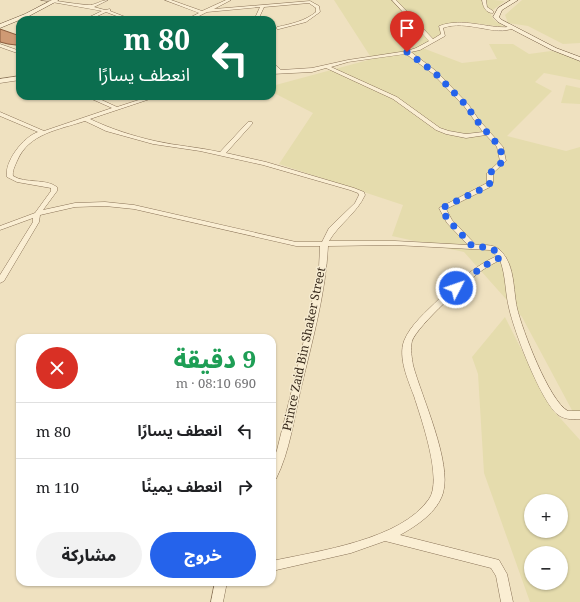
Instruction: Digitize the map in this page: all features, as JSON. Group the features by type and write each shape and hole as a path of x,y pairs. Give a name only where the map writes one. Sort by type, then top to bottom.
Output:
{"main road":[{"path":"19,16 53,0"},
{"path":"515,0 509,2 500,9 496,16 501,22 554,49 580,59"},
{"path":"0,25 16,17"}],"street":[{"path":"43,0 53,0 92,6 108,10 122,16"},
{"path":"92,6 106,0"},
{"path":"195,16 229,0"},
{"path":"394,0 432,41"},
{"path":"484,0 486,7 491,12"},
{"path":"170,1 203,12 317,1"},
{"path":"279,28 301,22 315,15 318,12 318,8 309,1"},
{"path":"258,16 263,6"},
{"path":"94,16 108,10"},
{"path":"276,72 312,70 348,61 418,49 443,35 441,27 446,25 462,24 511,28"},
{"path":"0,45 16,52"},
{"path":"12,51 16,49"},
{"path":"407,52 434,72 449,86 500,147 503,159 501,164 490,173 489,185 475,193 444,205 441,209 446,217 472,246"},
{"path":"328,67 395,98 438,129 448,133 466,136 488,133"},
{"path":"276,68 280,72"},
{"path":"0,81 16,79"},
{"path":"97,100 118,109"},
{"path":"0,281 36,222 37,214 54,191 54,187 48,185 15,180 10,177 9,172 21,147 42,132 144,100"},
{"path":"0,114 42,132"},
{"path":"85,119 108,130 155,143 200,149 278,167 361,192 361,200 332,230 324,244"},
{"path":"221,154 250,122"},
{"path":"0,228 37,214 75,205 115,204 296,244 395,243 492,248 501,257 508,271 515,318 550,399 561,413 569,416 580,415"},
{"name":"Prince Zaid Bin Shaker Street","path":"276,466 282,450 306,349 323,268 324,244"},
{"path":"276,565 334,552 385,536 402,528 422,514 436,496 439,484 435,455 409,367 407,351 409,339 418,326 456,288 482,267 501,257"},
{"path":"385,536 495,564 502,574 507,602"},
{"path":"218,602 220,586"}],"shaded area":[{"path":"334,0 505,1 490,12 493,19 504,27 465,22 443,25 442,35 420,47 462,63 497,59 489,44 513,44 529,54 551,51 580,58 580,80 544,73 535,82 552,91 507,136 566,151 580,147 580,411 574,414 522,317 464,252 392,236 403,205 279,164 313,113 276,94 276,85 372,59"},
{"path":"522,0 580,0 580,43 563,44 528,26 508,23 505,15"},
{"path":"566,85 580,88 580,104 561,103"},
{"path":"505,317 551,408 580,440 580,602 530,602 526,590 568,590 568,546 524,546 524,585 484,473 478,374 472,357"}],"building":[{"path":"0,29 16,35 16,45 0,42"}],"route":[{"path":"407,52 434,72 449,86 466,105 477,121 495,140 502,151 503,161 490,173 490,183 488,186 475,193 444,205 441,209 446,217 472,246 484,246 495,249 501,257 476,271 456,288"}]}
